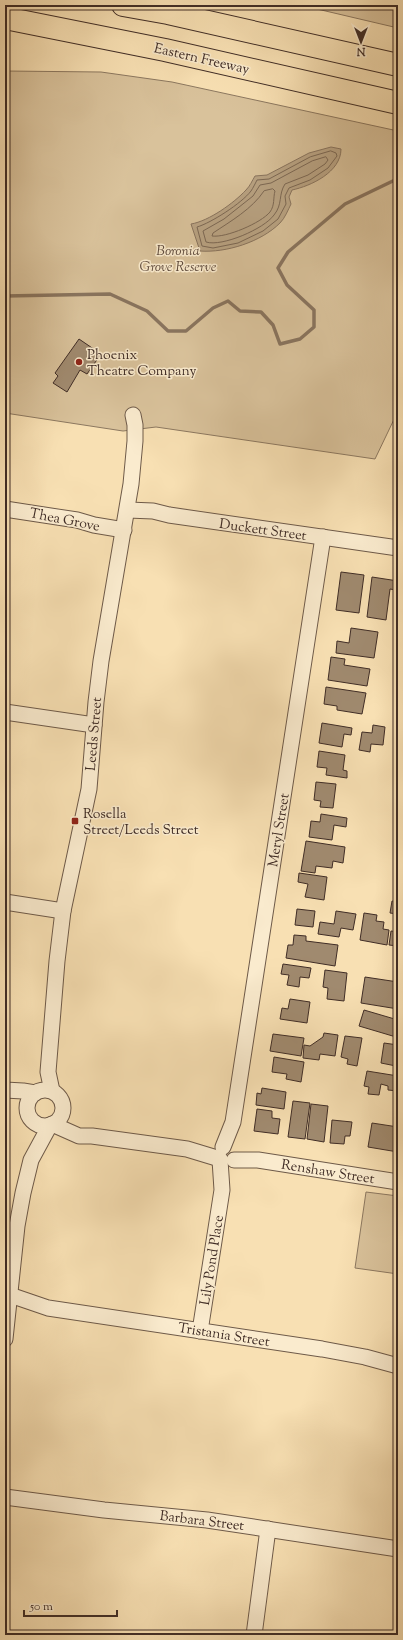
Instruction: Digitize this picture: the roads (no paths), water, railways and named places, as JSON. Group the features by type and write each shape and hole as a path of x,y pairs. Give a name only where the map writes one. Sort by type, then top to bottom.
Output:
{"highway":[{"path":"123,5 168,13 398,65"},
{"name":"Eastern Freeway","path":"5,18 164,50 398,103"}],"street":[{"name":"Leeds Street","path":"41,1092 48,1072 57,961 63,911 88,789 101,661 128,510 135,441 135,425 133,415"},
{"name":"Thea Grove","path":"5,509 77,520 94,526 124,530"},
{"name":"Duckett Street","path":"128,510 153,511 169,515 398,548"},
{"name":"Meryl Street","path":"228,1155 323,537"},
{"path":"5,712 94,725"},
{"path":"5,902 63,911"},
{"path":"5,1090 56,1094 62,1102 62,1113 56,1122 51,1125 31,1160"},
{"path":"41,1092 28,1102 28,1112 33,1121 38,1124 51,1125"},
{"path":"5,1096 13,1098 27,1107"},
{"name":"Renshaw Street","path":"62,1113 71,1122 92,1136"},
{"path":"5,1339 17,1226 31,1160 33,1121"},
{"name":"Renshaw Street","path":"51,1125 79,1136 92,1136 228,1155 398,1182"},
{"name":"Lily Pond Place","path":"200,1331 228,1155"},
{"name":"Tristania Street","path":"10,1302 342,1353 398,1366"},
{"name":"Barbara Street","path":"5,1497 104,1510 200,1519 398,1549"},
{"path":"254,1635 268,1529"}],"water":[{"path":"331,147 341,149 340,157 336,165 324,177 308,185 292,190 289,197 291,204 286,214 282,221 272,230 243,245 221,250 200,251 191,224 206,219 228,206 250,185 255,176 267,175 309,153"}],"waterway":[{"path":"5,296 110,294 147,311 168,331 186,331 213,308 228,301 240,311 261,312 273,325 280,344 300,339 314,327 314,310 287,285 278,268 288,252 345,204 397,179 398,177"}],"place":[{"name":"Phoenix Theatre Company","path":"79,362"},
{"name":"Rosella Street/Leeds Street","path":"75,821"}],"park label":[{"name":"Boronia Grove Reserve","path":"178,258"}]}
